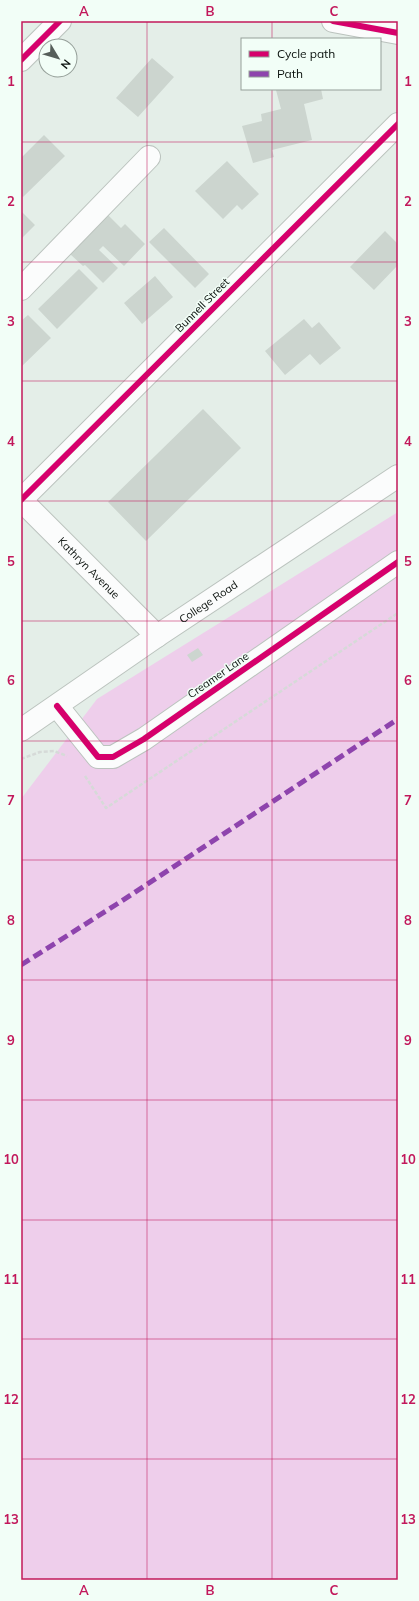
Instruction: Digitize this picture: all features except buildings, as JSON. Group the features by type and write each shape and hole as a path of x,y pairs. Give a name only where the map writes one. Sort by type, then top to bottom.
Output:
{"street":[{"path":"21,60 60,21"},
{"path":"333,21 398,33"},
{"name":"Bunnell Street","path":"21,500 398,124"},
{"path":"21,289 148,157"},
{"name":"College Road","path":"21,730 157,636 398,476"},
{"name":"Kathryn Avenue","path":"21,500 157,636"},
{"name":"Creamer Lane","path":"57,706 98,757 113,757 144,739 398,562"}],"shaded area":[{"path":"398,512 398,1580 21,1580 21,799 97,699"}],"marked path":[{"path":"21,965 117,904 398,719"}],"cycle path":[{"path":"21,60 60,21"},
{"path":"333,21 398,33"},
{"path":"21,500 398,124"},
{"path":"57,706 98,757 113,757 144,739 398,562"}]}
